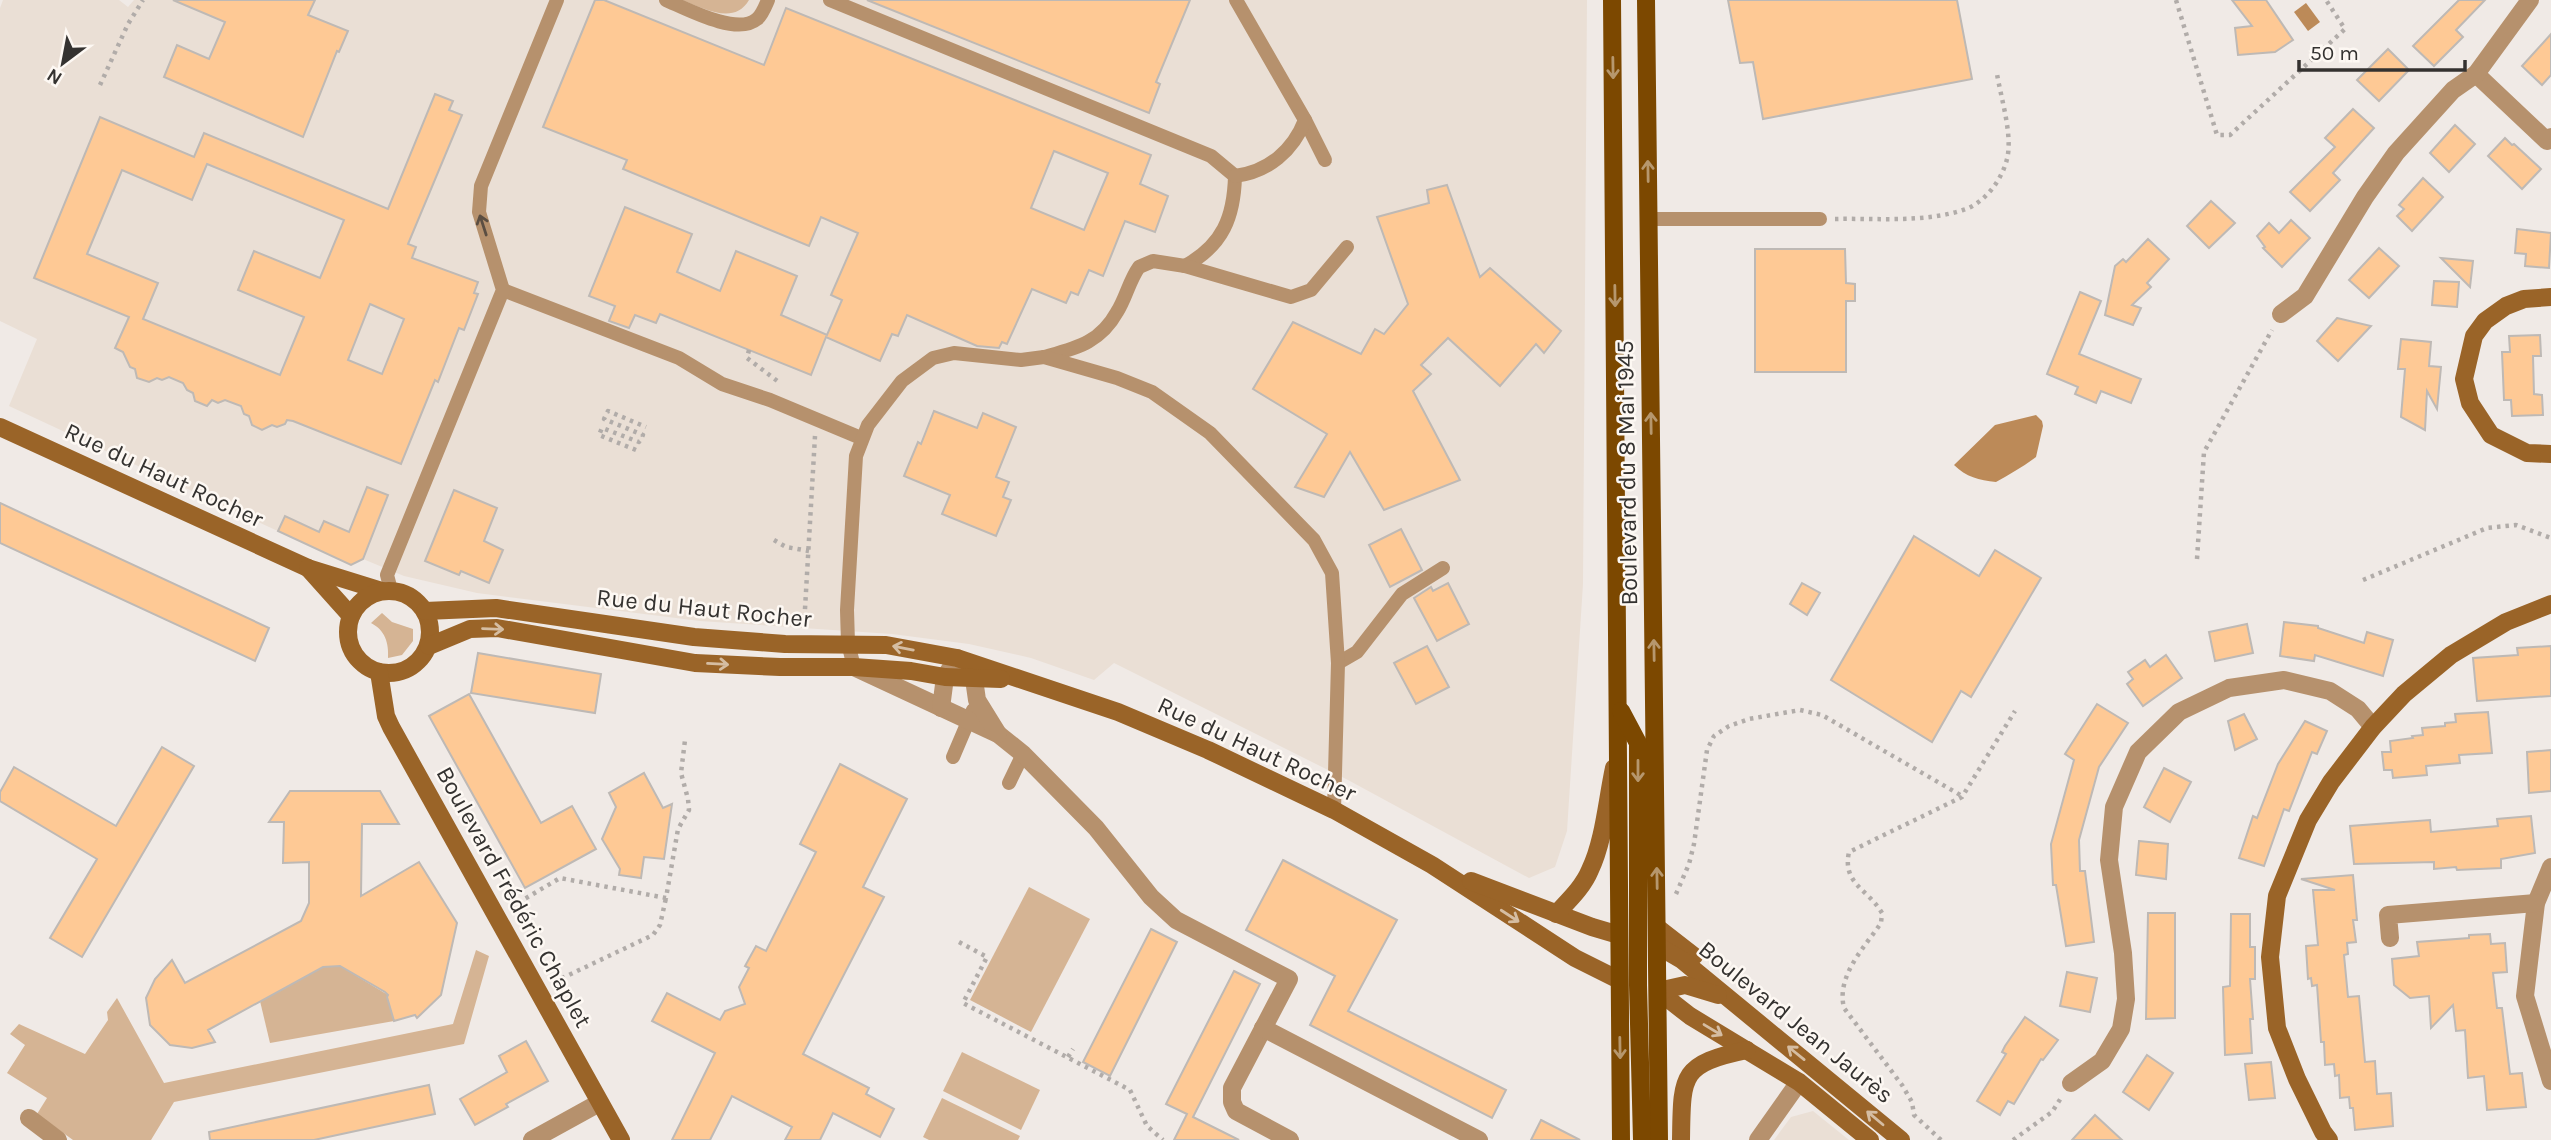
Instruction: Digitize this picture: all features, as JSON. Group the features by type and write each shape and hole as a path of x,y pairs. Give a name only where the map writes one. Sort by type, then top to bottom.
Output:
{"main road":[{"name":"Boulevard du 8 Mai 1945","path":"1612,0 1621,1140"},
{"name":"Boulevard du 8 Mai 1945","path":"1646,0 1659,1140"},
{"path":"1619,708 1638,743 1637,940 1642,1140"},
{"path":"1619,935 1637,940 1658,937"},
{"name":"Boulevard Jean Jaurès","path":"1619,980 1658,991"}],"street":[{"path":"2281,313 2305,296 2365,197 2396,153 2453,90 2476,74 2530,0"},
{"path":"2476,74 2547,141 2551,137"},
{"path":"2551,297 2524,299 2506,306 2485,321 2474,336 2464,379 2470,403 2491,435 2527,453 2551,454"},
{"name":"Rue du Haut Rocher","path":"0,427 308,568 386,591"},
{"name":"Rue du Haut Rocher","path":"308,568 351,616"},
{"path":"386,591 405,593 417,600 425,611 430,622 429,646 423,657 403,671 379,672 368,668 353,652 348,628 351,616 366,597 386,591"},
{"path":"2322,1137 2277,1028 2270,957 2277,896 2308,820 2331,782 2373,727 2404,694 2451,655 2506,622 2551,604"},
{"name":"Rue du Haut Rocher","path":"425,611 496,608 694,637 785,645 886,645 957,658 1118,712 1208,750 1335,810 1432,865 1575,958 1619,980"},
{"name":"Rue du Haut Rocher","path":"429,646 470,629 496,628 695,663 854,667 911,671 945,677 1015,679"},
{"path":"941,708 945,677 957,658 974,679 977,700 998,734"},
{"path":"854,667 998,734 1023,754 1096,828 1151,897 1176,920 1289,979 1232,1088 1232,1102 1236,1111 1290,1140"},
{"name":"Boulevard Frédéric Chaplet","path":"379,672 386,716 391,727 621,1140"},
{"path":"2071,1083 2102,1061 2121,1030 2126,999 2123,953 2109,860 2114,807 2138,752 2179,712 2229,688 2284,680 2330,691 2358,709 2373,727"},
{"path":"1556,914 1579,889 1590,872 1619,745"},
{"name":"Rue du Haut Rocher","path":"1432,865 1556,914 1619,935"},
{"path":"2551,867 2536,903 2525,996 2547,1058 2551,1081"},
{"path":"2390,938 2389,915 2536,903"},
{"name":"Boulevard Jean Jaurès","path":"1658,937 1682,960 1901,1140"},
{"path":"1658,991 1685,985 1733,1001"},
{"name":"Boulevard Jean Jaurès","path":"1658,991 1690,1016 1799,1082 1870,1140"},
{"path":"1263,1028 1479,1140"},
{"path":"1681,1140 1682,1092 1687,1080 1706,1060 1747,1050"},
{"path":"1758,1140 1799,1082"},
{"path":"532,1140 599,1103"},
{"path":"29,1118 58,1140"}],"lane":[{"path":"386,591 387,575 503,290 479,212 481,186 557,0"},
{"path":"666,0 733,25 750,24 759,18 768,0"},
{"path":"830,0 1180,142 1212,156 1235,176 1252,174 1282,155 1292,146 1305,120"},
{"path":"1236,0 1325,160"},
{"path":"1185,266 1200,257 1225,230 1234,204 1235,176"},
{"path":"1649,219 1820,219"},
{"path":"854,667 848,643 847,610 856,456 868,425 902,381 933,358 954,353 1021,360 1044,357 1074,348 1101,335 1117,312 1139,267 1153,261 1185,266 1291,297 1311,290 1347,247"},
{"path":"503,290 679,358 722,384 861,438"},
{"path":"1044,357 1117,378 1152,392 1210,433 1314,540 1332,573 1338,663 1335,810"},
{"path":"1338,663 1357,652 1402,594 1443,568"},
{"path":"609,624 616,650"},
{"path":"953,757 977,700"},
{"path":"1009,783 1023,754"}],"path":[{"path":"100,85 128,24 143,0"},
{"path":"2176,0 2217,135 2230,135 2345,29 2326,0"},
{"path":"1820,219 1919,218 1965,210 1988,195 2007,159 2008,136 1997,74"},
{"path":"2197,559 2204,452 2281,313"},
{"path":"749,350 747,358 786,388"},
{"path":"636,450 599,435 602,428 639,442 643,435 604,419 608,411 646,427"},
{"path":"804,627 816,419"},
{"path":"2363,580 2487,528 2516,525 2551,538"},
{"path":"774,540 786,547 809,551"},
{"path":"1673,901 1689,864 1694,844 1707,750 1714,736 1729,726 1749,719 1800,710 1822,715 1962,797"},
{"path":"1941,1140 1914,1115 1912,1102 1902,1085 1844,1008 1840,995 1844,982 1881,923 1882,913 1851,878 1846,866 1849,852 1962,797 2015,711"},
{"path":"549,984 653,935 660,925 678,829 689,810 681,773 685,740"},
{"path":"498,916 560,878 666,898"},
{"path":"959,942 987,957 963,1003 1131,1088 1147,1126 1163,1140"},
{"path":"1068,1058 1073,1049"},
{"path":"2013,1140 2052,1112 2071,1083"}],"shaded area":[{"path":"3,0 119,0 128,7 134,0 1587,0 1583,584 1567,831 1555,867 1529,878 1348,780 1114,663 1094,680 1031,658 969,644 892,634 700,621 477,593 404,576 363,559 351,565 9,406 37,339 0,321 0,8"},
{"path":"682,0 749,0 743,8 727,14"},
{"path":"2306,3 2320,22 2308,31 2294,12"},
{"path":"2036,415 2043,426 2036,457 2016,470 1996,482 1973,477 1954,465 1995,425"},
{"path":"382,613 392,622 413,629 413,641 402,655 388,658 385,638 380,629 371,623"},
{"path":"1029,887 1090,919 1031,1032 970,1000"},
{"path":"476,950 489,956 464,1044 174,1102 151,1140 73,1140 37,1114 47,1098 7,1073 25,1045 10,1034 19,1024 85,1054 108,1020 107,1012 117,998 164,1083 453,1024"},
{"path":"340,966 388,995 394,1021 270,1043 260,1001 323,967"},
{"path":"962,1052 1040,1090 1021,1130 943,1091"},
{"path":"942,1098 1020,1136 1018,1140 929,1140 923,1137"},
{"path":"1813,1111 1849,1140 1774,1140 1791,1117"}],"building":[{"path":"173,0 315,0 308,15 348,31 339,52 337,51 303,137 164,77 177,45 209,59 225,22"},
{"path":"595,0 604,0 764,65 786,8 1151,155 1140,184 1168,196 1155,232 1125,221 1103,276 1089,270 1078,295 1071,292 1066,303 1032,289 1007,344 1002,342 999,348 977,346 907,315 898,336 892,334 880,361 826,337 811,375 660,314 656,323 635,315 629,328 609,321 615,306 589,296 625,207 692,234 677,272 720,291 736,251 797,276 781,315 827,335 842,300 831,295 858,233 821,217 809,246 623,169 627,160 543,127","holes":["1054,151 1108,173 1084,230 1031,208"]},
{"path":"867,0 1190,0 1156,82 1160,84 1149,113"},
{"path":"1728,0 1957,0 1972,79 1763,119 1753,62 1740,63"},
{"path":"2232,0 2266,0 2293,40 2275,52 2238,55 2235,28 2252,26"},
{"path":"2459,0 2485,0 2456,30 2463,37 2434,66 2413,46"},
{"path":"2551,34 2551,75 2542,85 2522,66"},
{"path":"2388,49 2409,70 2379,101 2357,80"},
{"path":"435,94 453,101 449,110 462,115 408,244 416,247 412,258 478,282 474,293 478,294 464,330 459,328 438,382 435,380 401,464 293,421 287,420 285,424 277,427 272,425 262,430 252,425 241,406 225,400 218,403 212,400 207,406 195,401 193,393 187,390 183,383 169,377 149,382 137,378 135,369 130,367 123,352 115,348 129,317 34,278 100,117 194,157 204,133 388,209","holes":["207,164 344,220 320,278 254,251 238,290 304,317 280,375 143,319 158,283 87,254 122,170 192,200","370,304 404,319 382,374 348,360"]},
{"path":"2353,109 2374,128 2333,173 2340,180 2310,211 2290,192 2335,147 2325,138"},
{"path":"2455,125 2475,144 2449,172 2430,153"},
{"path":"2505,138 2541,169 2522,189 2488,156"},
{"path":"2423,178 2443,197 2412,231 2397,216 2404,209 2399,205"},
{"path":"1447,185 1480,277 1490,268 1561,331 1544,353 1536,344 1500,386 1448,338 1421,365 1431,374 1413,391 1460,480 1384,510 1350,452 1324,497 1295,487 1327,434 1253,389 1293,322 1361,354 1375,329 1384,334 1408,304 1377,217 1429,203 1427,190"},
{"path":"2211,201 2235,223 2209,248 2187,226"},
{"path":"2291,220 2310,238 2282,267 2263,248 2265,247 2257,236 2269,223 2279,233"},
{"path":"2517,229 2551,233 2549,268 2525,266 2526,254 2515,253"},
{"path":"2148,239 2169,259 2147,283 2151,287 2132,305 2141,308 2133,325 2105,315 2115,266 2123,259 2126,262"},
{"path":"2379,248 2399,266 2369,298 2349,280"},
{"path":"1755,249 1845,249 1846,283 1855,284 1855,301 1846,301 1846,372 1755,372"},
{"path":"2441,258 2473,261 2470,287"},
{"path":"2434,281 2459,282 2457,307 2432,305"},
{"path":"2080,292 2101,301 2079,354 2141,379 2131,403 2101,391 2096,403 2075,394 2078,387 2047,374"},
{"path":"2337,318 2371,326 2338,361 2317,341"},
{"path":"2540,335 2541,356 2533,356 2534,394 2542,395 2543,415 2512,416 2511,400 2504,400 2502,352 2510,352 2509,336"},
{"path":"2401,339 2431,342 2429,366 2441,367 2437,409 2427,391 2425,430 2401,417 2405,369 2398,369"},
{"path":"934,411 977,428 983,413 1016,427 996,477 1009,482 1003,497 1011,500 996,536 942,514 950,495 904,476"},
{"path":"367,487 388,495 363,559 351,565 278,531 285,516 319,532 324,521 349,532"},
{"path":"454,490 497,508 484,541 503,550 489,583 461,571 459,575 425,561"},
{"path":"0,503 269,628 255,661 0,543"},
{"path":"1401,529 1422,570 1390,587 1369,545"},
{"path":"1914,536 1979,576 1995,550 2041,578 1971,697 1961,691 1932,742 1831,680"},
{"path":"1448,583 1469,624 1437,641 1414,598 1431,587 1433,591"},
{"path":"1802,583 1820,593 1807,615 1790,604"},
{"path":"2284,622 2318,626 2364,643 2367,632 2393,640 2383,676 2315,655 2314,661 2280,656"},
{"path":"2247,624 2253,653 2215,661 2209,632"},
{"path":"1427,646 1449,687 1416,704 1394,663"},
{"path":"2551,646 2551,696 2477,701 2473,658 2518,655 2517,648"},
{"path":"478,653 601,674 595,713 471,693"},
{"path":"2166,655 2182,678 2143,706 2127,684 2133,679 2128,672 2145,660 2150,667"},
{"path":"469,694 541,823 572,806 596,849 525,888 429,716"},
{"path":"2097,704 2128,723 2099,767 2079,840 2080,871 2085,871 2094,942 2066,946 2056,885 2053,885 2051,844 2074,760 2065,754"},
{"path":"2488,712 2492,753 2459,755 2460,763 2426,766 2427,775 2393,778 2392,770 2384,770 2382,752 2391,752 2390,741 2423,735 2422,728 2456,722 2455,714"},
{"path":"2244,714 2257,739 2235,750 2228,721"},
{"path":"2305,721 2327,731 2317,754 2312,752 2289,811 2284,809 2264,866 2239,858 2253,816 2257,818 2278,764"},
{"path":"162,747 194,766 82,957 50,938 97,859 0,801 0,792 14,767 116,826"},
{"path":"2551,750 2551,791 2529,793 2527,752"},
{"path":"840,764 907,799 863,887 884,897 803,1054 869,1088 866,1094 894,1109 880,1137 833,1113 820,1140 785,1140 792,1127 732,1096 710,1140 672,1140 715,1053 652,1021 667,993 720,1020 725,1011 745,1004 739,987 749,968 745,966 756,946 766,951 816,852 800,844"},
{"path":"2164,768 2191,782 2170,822 2144,807"},
{"path":"644,773 663,808 672,804 664,859 644,857 641,878 619,875 620,869 602,839 616,807 609,793"},
{"path":"290,791 380,791 399,824 362,824 361,896 419,862 457,923 441,995 417,1018 415,1015 394,1021 385,992 340,966 323,967 208,1030 215,1042 192,1048 170,1045 150,1025 146,998 155,979 172,960 185,983 301,921 309,903 309,862 283,863 284,822 269,822"},
{"path":"2531,816 2535,853 2501,859 2501,868 2434,869 2434,862 2354,864 2350,826 2430,820 2431,832 2498,826 2497,819"},
{"path":"2139,841 2168,844 2166,879 2136,875"},
{"path":"1283,860 1397,920 1348,1011 1506,1090 1492,1118 1310,1025 1335,976 1246,930"},
{"path":"2353,875 2357,920 2353,920 2356,942 2347,943 2348,954 2344,955 2348,997 2359,996 2365,1062 2375,1061 2377,1094 2391,1093 2393,1126 2355,1130 2353,1108 2350,1108 2349,1097 2340,1098 2339,1075 2335,1076 2334,1064 2325,1065 2317,985 2312,986 2311,978 2308,979 2306,946 2318,945 2313,890 2335,890 2301,879"},
{"path":"2148,913 2175,913 2175,1018 2146,1019"},
{"path":"2231,914 2250,914 2250,947 2255,947 2255,979 2250,979 2252,1053 2225,1055 2223,987 2230,986"},
{"path":"1151,929 1177,942 1110,1076 1083,1062"},
{"path":"2490,934 2491,944 2505,943 2507,972 2493,973 2497,1008 2502,1008 2510,1074 2522,1073 2526,1107 2487,1110 2484,1076 2468,1078 2465,1030 2456,1031 2453,1005 2431,1028 2429,996 2410,998 2394,985 2392,959 2419,956 2417,942"},
{"path":"1234,971 1260,984 1193,1117 1239,1140 1174,1140 1187,1114 1166,1104"},
{"path":"2067,972 2097,978 2090,1012 2060,1006"},
{"path":"2025,1017 2058,1040 2043,1060 2041,1059 2014,1104 2008,1101 2000,1115 1977,1101 2006,1054 2002,1052 2005,1046"},
{"path":"526,1041 548,1081 475,1125 460,1099 507,1072 499,1056"},
{"path":"2147,1055 2173,1073 2149,1110 2123,1092"},
{"path":"2271,1062 2275,1098 2249,1100 2245,1064"},
{"path":"429,1085 435,1114 314,1140 210,1140 209,1132"},
{"path":"2095,1115 2122,1140 2072,1140"},
{"path":"1541,1120 1580,1140 1531,1140"}]}
